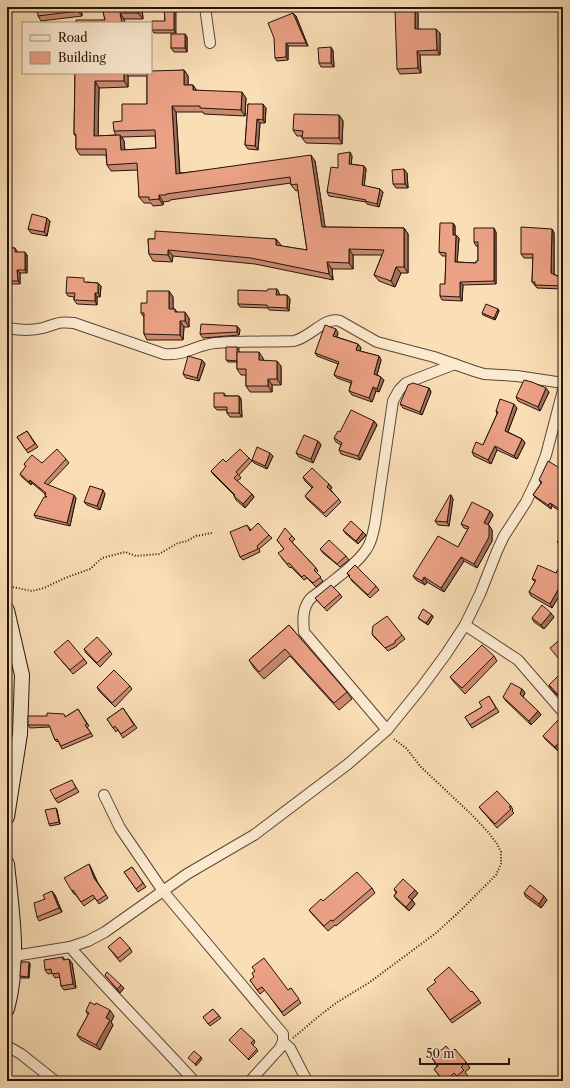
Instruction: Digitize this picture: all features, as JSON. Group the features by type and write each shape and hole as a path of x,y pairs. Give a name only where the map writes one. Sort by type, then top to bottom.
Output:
{"street":[{"path":"205,7 210,43"},
{"path":"7,328 22,330 42,328 62,322 74,324 164,354 173,355 182,354 202,345 215,343 294,341 305,338 327,322 335,319 377,342 434,357 484,374 517,376 563,383"},
{"path":"386,731 304,632 303,615 310,599 350,568 366,550 371,540 375,524 393,401 399,390 406,383 455,364"},
{"path":"14,956 70,947 88,941 105,932 187,874 254,835 348,764 386,731 422,688 465,624 480,594 497,550 504,536 526,502 537,479 546,455 562,397"},
{"path":"7,610 22,675 20,734 7,816"},
{"path":"465,624 518,660 563,712"},
{"path":"104,795 120,828 163,891 283,1034 283,1040 280,1048 250,1081"},
{"path":"7,864 12,909 14,956 13,982 7,1009"},
{"path":"70,947 106,988 194,1081"},
{"path":"283,1040 290,1048 307,1081"},
{"path":"7,1046 21,1054 55,1081"}],"path":[{"path":"7,586 32,591 44,588 65,578 90,569 102,558 125,552 136,556 159,554 178,543 187,542 196,536 212,533"},
{"path":"283,1040 294,1038 324,1012 370,982 436,933 496,875 501,864 501,852 489,833 421,767 406,748 386,731"},
{"path":"406,1081 413,1078 421,1081"}],"building":[{"path":"37,7 78,7 78,11 38,16"},
{"path":"102,7 138,7 138,13 120,13 122,22 76,22 76,20 105,20"},
{"path":"164,7 174,7 174,30 152,30 152,21 165,21"},
{"path":"395,9 415,9 415,29 436,29 437,50 417,51 418,68 397,69"},
{"path":"293,13 306,43 286,43 286,57 275,58 274,38 268,23"},
{"path":"171,34 185,34 185,48 171,48"},
{"path":"331,47 331,63 319,63 318,48"},
{"path":"184,70 184,85 193,85 193,90 242,92 241,110 200,108 200,106 172,106 176,174 311,155 322,227 404,228 404,267 396,267 391,281 374,275 384,250 349,249 349,263 327,262 329,274 251,258 168,250 168,255 149,254 148,239 155,239 155,231 276,239 276,245 307,250 297,184 291,185 290,177 159,195 159,199 149,200 149,197 139,197 137,163 107,165 106,149 76,149 76,134 74,134 75,74 124,74 124,81 95,81 94,136 120,135 121,150 156,148 155,130 114,131 113,122 122,121 122,104 147,104 147,74 152,74 152,71"},
{"path":"248,104 263,104 263,120 257,119 255,146 245,145"},
{"path":"294,114 339,115 339,138 302,138 303,131 293,130"},
{"path":"350,152 349,164 364,166 362,185 380,189 377,204 365,201 366,200 327,192 331,167 338,168 338,154"},
{"path":"404,169 405,184 393,184 392,170"},
{"path":"32,214 47,218 44,232 28,229"},
{"path":"440,223 453,223 453,235 456,235 455,262 476,263 476,261 478,261 478,242 474,242 474,228 494,228 494,281 460,282 460,297 440,296 440,284 445,284 446,253 439,252"},
{"path":"521,227 552,229 551,273 563,279 563,286 535,285 535,282 532,282 533,254 521,254"},
{"path":"7,248 15,248 15,252 25,252 25,270 17,270 18,281 7,281"},
{"path":"67,277 84,278 84,282 98,283 98,293 95,293 95,301 74,300 75,293 66,293"},
{"path":"268,289 277,289 276,295 287,295 287,308 267,307 267,305 238,304 238,290 267,291"},
{"path":"147,291 169,291 169,309 175,309 175,312 185,312 185,321 180,321 180,335 144,334 144,313 141,313 141,303 147,303"},
{"path":"486,304 498,309 494,318 482,313"},
{"path":"201,324 237,326 237,332 200,334"},
{"path":"325,325 336,329 333,336 358,344 356,350 379,356 374,374 381,377 377,389 373,387 369,398 349,391 352,381 334,375 339,362 315,353"},
{"path":"226,347 237,347 237,361 226,360"},
{"path":"237,352 259,352 259,360 277,361 277,379 268,379 268,386 246,386 246,369 237,369"},
{"path":"188,356 202,360 197,378 183,374"},
{"path":"524,380 546,388 538,407 516,397"},
{"path":"413,383 429,388 420,412 400,404 408,385"},
{"path":"214,393 224,393 224,396 239,396 239,413 227,413 227,407 214,407"},
{"path":"500,399 514,404 505,431 522,439 514,456 495,446 488,460 472,452 476,442 483,445 498,412 496,411"},
{"path":"351,410 374,421 358,456 339,450 342,443 334,438 338,431 340,432"},
{"path":"563,429 563,438 559,434"},
{"path":"27,431 35,444 26,450 17,437"},
{"path":"304,435 318,441 311,459 296,453"},
{"path":"257,447 270,453 265,466 252,460"},
{"path":"57,449 66,459 44,483 74,495 67,523 34,515 44,497 47,497 45,495 46,493 20,474 26,466 24,464 32,455 42,463"},
{"path":"240,449 249,458 236,472 238,474 234,478 252,494 243,504 211,471 223,459 226,462"},
{"path":"548,461 563,470 563,511 550,503 548,505 533,495 542,482 539,480"},
{"path":"312,468 329,484 327,487 339,499 324,513 305,496 313,487 303,477"},
{"path":"90,486 103,490 97,506 84,502"},
{"path":"450,495 447,522 435,521"},
{"path":"472,502 490,511 484,523 489,525 489,537 474,564 461,557 441,588 424,577 422,581 413,576 438,536 458,547 469,527 461,524"},
{"path":"351,521 363,532 356,541 343,530"},
{"path":"258,523 269,535 257,546 258,549 240,557 230,532 247,525 250,531"},
{"path":"285,528 292,536 289,539 316,568 314,570 321,577 313,583 304,575 302,577 289,563 287,564 278,553 284,549 277,540"},
{"path":"563,534 563,547 557,542"},
{"path":"329,540 346,556 337,564 320,549"},
{"path":"563,561 563,581 550,604 529,592 536,580 532,579 538,565 556,573"},
{"path":"355,565 376,586 368,595 349,577 350,576 347,573"},
{"path":"331,585 340,594 324,608 315,598"},
{"path":"542,605 551,613 541,625 532,618"},
{"path":"423,609 432,615 426,623 418,618"},
{"path":"387,616 402,635 395,641 395,643 385,648 372,634 373,626"},
{"path":"289,625 347,692 334,703 285,649 259,672 249,660"},
{"path":"97,637 110,651 97,663 84,649"},
{"path":"563,637 563,664 550,648"},
{"path":"68,640 84,659 70,670 54,652"},
{"path":"482,645 494,656 462,688 450,677"},
{"path":"114,670 130,686 112,703 97,687"},
{"path":"563,671 563,696 561,698 549,685"},
{"path":"511,683 522,689 520,694 538,711 529,721 503,697"},
{"path":"489,696 496,708 470,725 465,717 482,707 479,702"},
{"path":"123,708 134,725 121,734 115,726 113,728 107,719"},
{"path":"78,709 87,724 85,725 91,733 61,746 57,739 55,740 49,725 28,725 28,716 47,716 47,713 64,714 65,717"},
{"path":"558,720 563,725 563,738 555,747 543,736"},
{"path":"72,780 76,788 55,799 50,790"},
{"path":"497,791 511,806 509,807 511,809 495,824 479,807"},
{"path":"56,808 59,822 49,824 45,810"},
{"path":"89,864 94,878 106,895 97,901 93,895 81,902 64,878"},
{"path":"132,867 143,883 136,889 124,872"},
{"path":"357,872 372,888 333,921 331,920 324,926 309,910 321,899 323,901"},
{"path":"403,879 415,890 408,897 412,900 406,907 394,896 397,892 394,889"},
{"path":"530,885 544,896 539,904 524,893"},
{"path":"52,891 59,908 37,917 34,903 45,899 43,895"},
{"path":"120,937 130,948 118,958 108,947"},
{"path":"63,957 63,960 69,959 73,984 61,986 59,973 52,974 51,969 45,970 44,960"},
{"path":"264,958 288,990 291,988 299,999 282,1012 262,987 257,990 250,980 254,977 252,973 255,971 252,967"},
{"path":"21,962 29,962 28,977 20,976"},
{"path":"449,967 479,1000 450,1020 427,989 436,982 434,980"},
{"path":"107,972 121,985 117,989 105,975"},
{"path":"90,1002 95,1005 96,1003 110,1010 106,1018 110,1020 96,1045 77,1035 89,1013 86,1011"},
{"path":"213,1009 219,1016 208,1024 203,1017"},
{"path":"241,1028 254,1040 251,1043 257,1049 248,1059 229,1040"},
{"path":"446,1046 451,1052 455,1049 466,1062 461,1067 464,1070 457,1076 454,1073 444,1081 434,1069 438,1066 432,1058"},
{"path":"194,1051 201,1057 195,1064 188,1058"}]}
